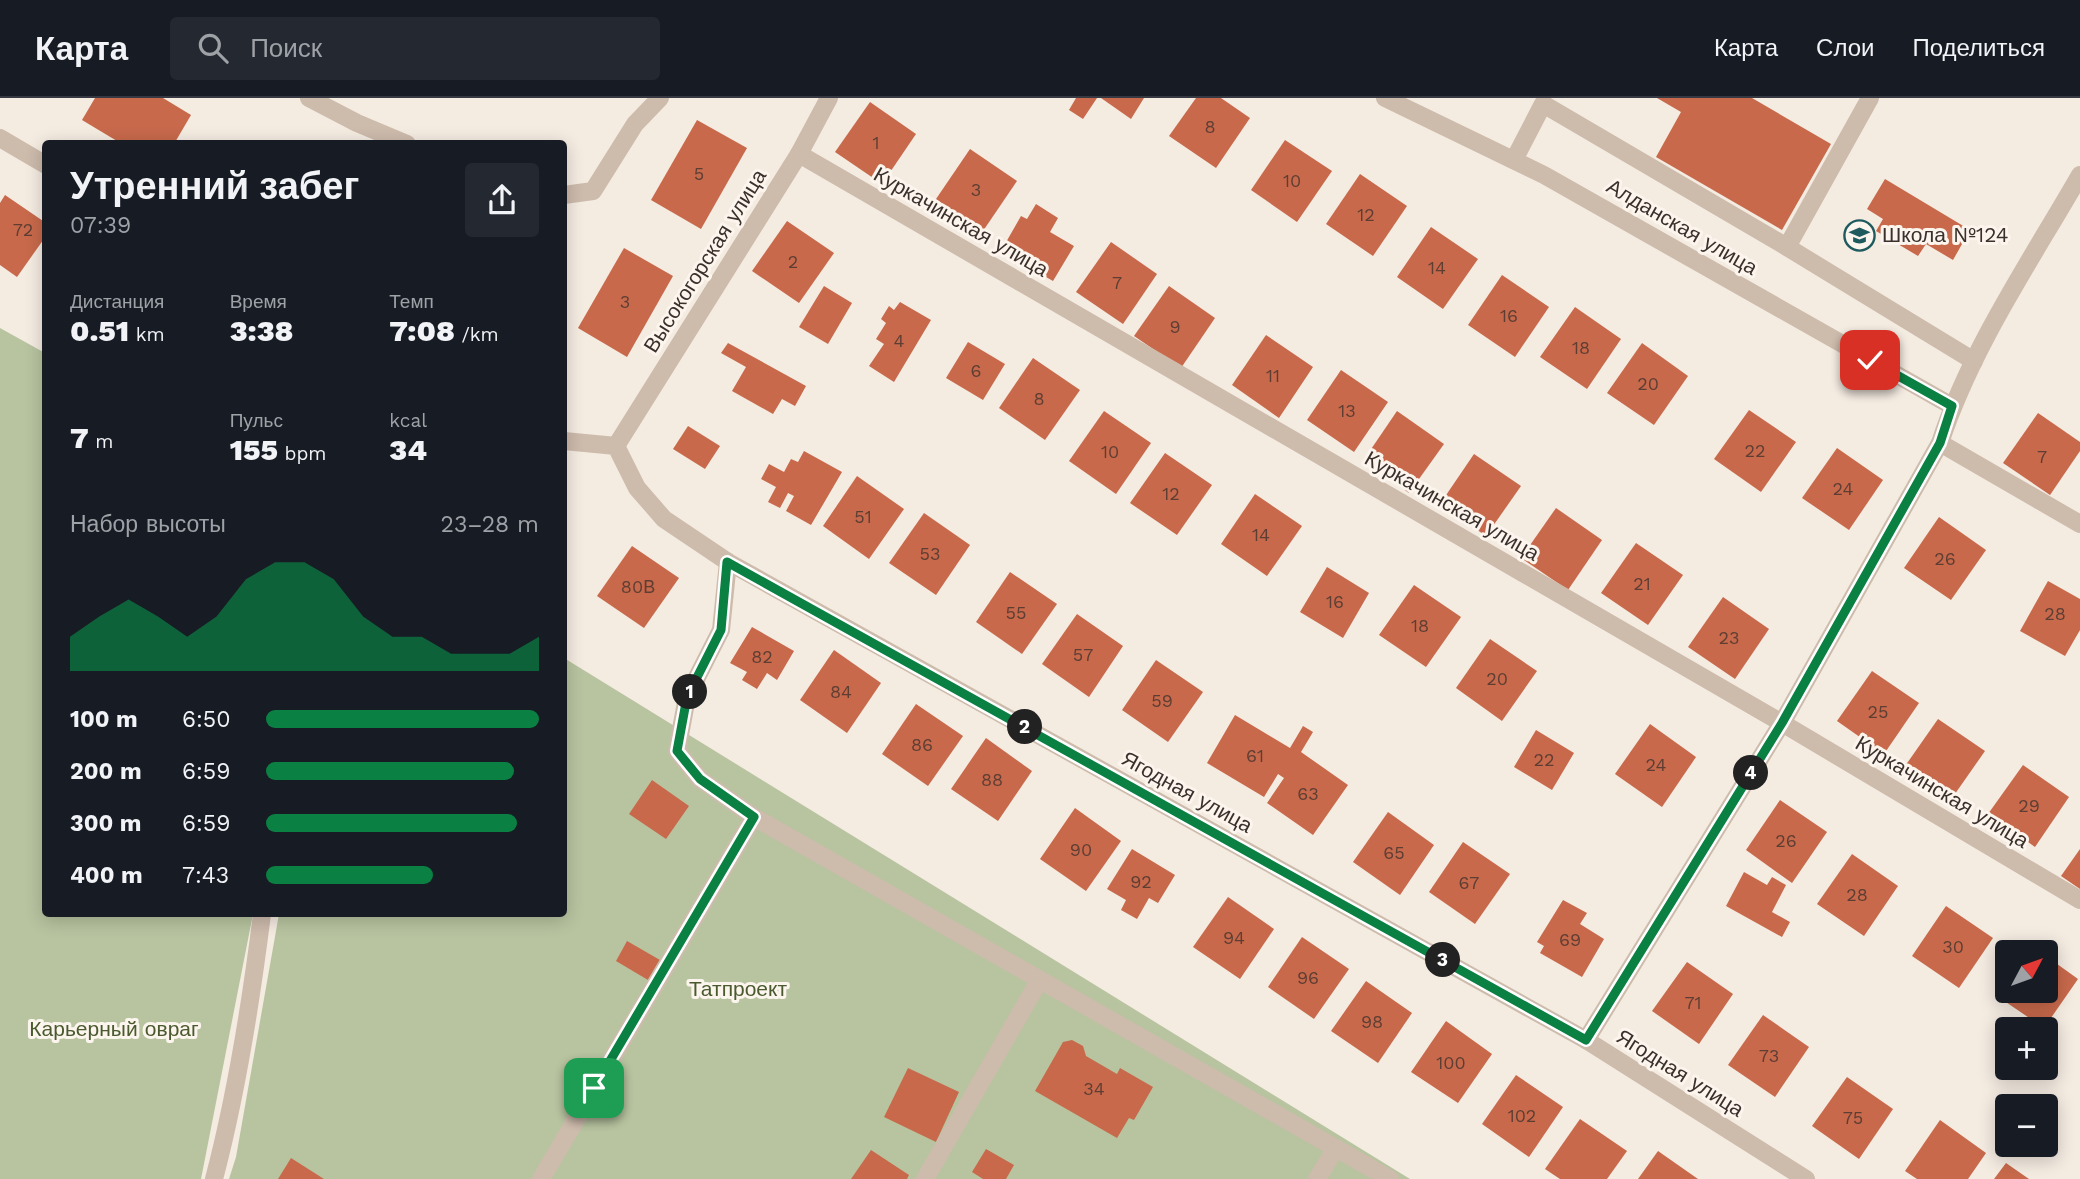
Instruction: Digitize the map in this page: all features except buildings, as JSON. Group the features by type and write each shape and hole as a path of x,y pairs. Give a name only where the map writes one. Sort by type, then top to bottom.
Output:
{"street":[{"path":"309,98 398,140"},
{"path":"567,195 593,191 635,124 660,98"},
{"name":"Высокогорская улица","path":"615,446 799,155 829,98"},
{"name":"Алданская улица","path":"1385,98 1514,160 1952,406"},
{"path":"1787,247 1870,98"},
{"path":"1514,160 1543,104 1787,247 1974,361"},
{"path":"0,138 42,163"},
{"name":"Куркачинская улица","path":"799,155 1782,723 2080,900"},
{"path":"1586,1040 1782,723 1940,443 1952,406 1974,361 2080,175"},
{"path":"567,441 615,446"},
{"path":"1940,443 2080,524"},
{"name":"Ягодная улица","path":"615,446 637,488 664,519 727,562 1586,1040 1806,1179"},
{"path":"727,562 721,630 687,697 677,751 700,779 754,817 1390,1179"},
{"path":"541,1179 754,817"},
{"path":"214,1179 225,1137 252,988 262,917"},
{"path":"925,1179 1039,981"},
{"path":"1317,1179 1336,1148"}],"green space":[{"name":"Карьерный овраг","path":"0,328 42,351 42,917 252,917 201,1179 0,1179"},
{"name":"Татпроект","path":"567,660 1410,1179 229,1179 236,1157 278,917 567,917"}],"place":[{"name":"Школа №124","path":"1859,235"}],"route":[{"path":"594,1088 754,817 700,779 677,751 687,697 721,630 727,562 1586,1040 1782,723 1940,443 1952,406 1870,360"}]}
